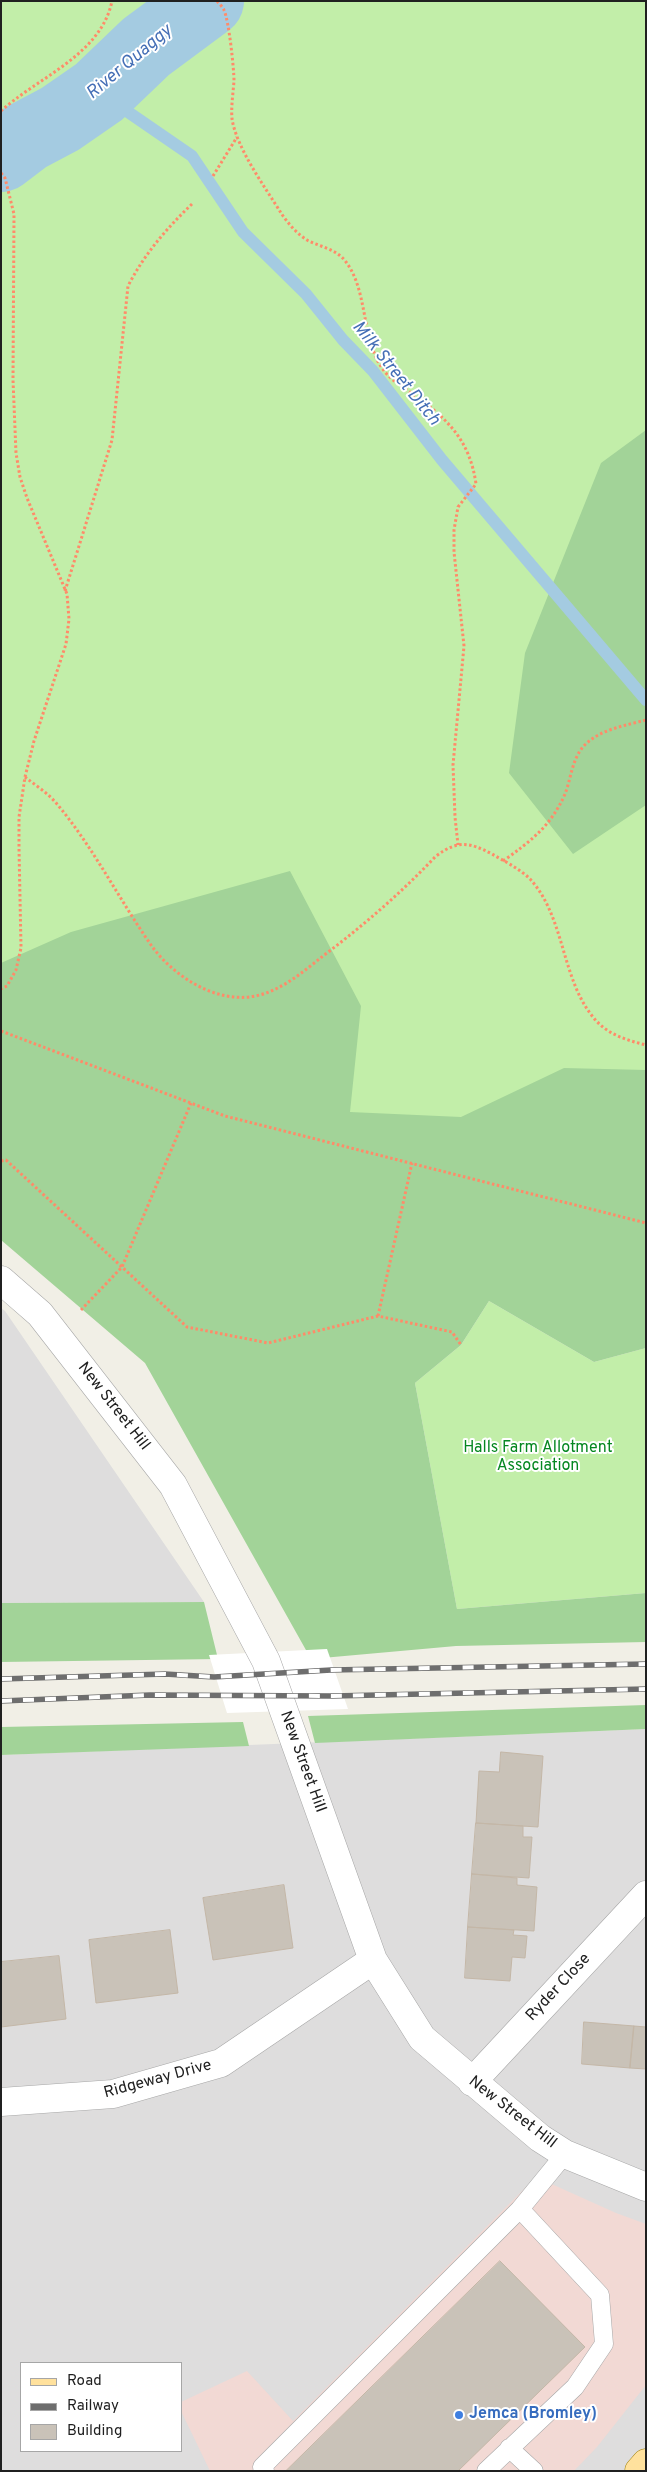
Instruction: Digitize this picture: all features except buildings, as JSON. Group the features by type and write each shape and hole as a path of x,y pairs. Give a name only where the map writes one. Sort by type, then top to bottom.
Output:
{"main road":[{"path":"639,2471 646,2463"}],"street":[{"name":"New Street Hill","path":"1,1280 40,1314 173,1485 266,1661 373,1960 422,2038 540,2138 565,2154 646,2187"},
{"name":"Ryder Close","path":"472,2082 646,1895"},
{"name":"Ridgeway Drive","path":"1,2102 113,2094 221,2063 373,1960"}],"lane":[{"path":"265,2471 262,2467 520,2209 565,2154"},
{"path":"486,2471 575,2387 604,2344 600,2295 520,2209"},
{"path":"509,2448 534,2471"}],"path":[{"path":"1,111 77,54 105,23 112,1"},
{"path":"217,1 224,10 232,64 232,119 238,137 282,215 293,228 306,239 336,252 346,261 360,296 370,342 376,358 393,380 439,412 455,429 469,453 476,484 458,507 454,530 454,552 464,646 453,765 458,845"},
{"path":"213,176 238,137"},
{"path":"1,173 5,178 14,214 13,380 16,452 26,498 65,591 69,618 66,644 34,741 25,777 18,848 21,948 16,970 7,986 1,989"},
{"path":"65,591 112,440 128,286 139,265 154,244 193,203"},
{"path":"503,861 535,838 550,820 566,792 577,754 588,741 606,732 646,720"},
{"path":"25,777 56,802 98,861 152,947 169,967 185,979 202,987 239,997 256,996 283,986 370,920 436,856 448,847 475,845 528,877 537,888 552,918 581,1001 594,1019 613,1034 646,1046"},
{"path":"1,1031 225,1116 646,1223"},
{"path":"59,1337 70,1321 122,1267 191,1103"},
{"path":"1,1161 6,1160 187,1327 268,1343 378,1316 452,1332 462,1345"},
{"path":"378,1316 412,1163"}],"shaded area":[{"path":"1,1308 5,1311 204,1602 1,1603"},
{"path":"646,1729 646,2471 1,2471 1,1755"},
{"path":"536,2177 616,2213 646,2224 646,2385 597,2447 574,2471 210,2471 182,2413 182,2402 247,2371 293,2421"}],"green space":[{"path":"1,1 646,1 646,1189 343,1123 1,1003"},
{"path":"646,430 646,805 573,854 509,773 525,653 601,463"},
{"path":"290,871 361,1006 350,1112 461,1117 564,1068 646,1070 646,1348 594,1362 489,1301 461,1345 415,1383 457,1609 646,1593 646,1642 456,1646 311,1659 145,1363 1,1240 1,963 71,932"},
{"name":"Halls Farm Allotment Association","path":"489,1301 594,1362 646,1348 646,1593 457,1609 415,1383 461,1345"},
{"path":"204,1602 218,1659 1,1662 1,1603"},
{"path":"646,1705 646,1729 315,1743 308,1716"},
{"path":"243,1722 249,1746 1,1755 1,1727"}],"pier":[{"path":"327,1649 348,1709 227,1713 209,1655"}],"waterway":[{"name":"River Quaggy","path":"1,156 26,137 60,119 99,92 146,47 208,1"},
{"name":"Milk Street Ditch","path":"99,92 192,156 243,232 306,294 343,340 373,371 442,460 646,700"}],"railway":[{"path":"1,1679 165,1674 214,1677 331,1670 646,1664"},
{"path":"1,1701 150,1695 333,1696 646,1689"}],"place":[{"name":"Jemca (Bromley)","path":"459,2415"}]}
